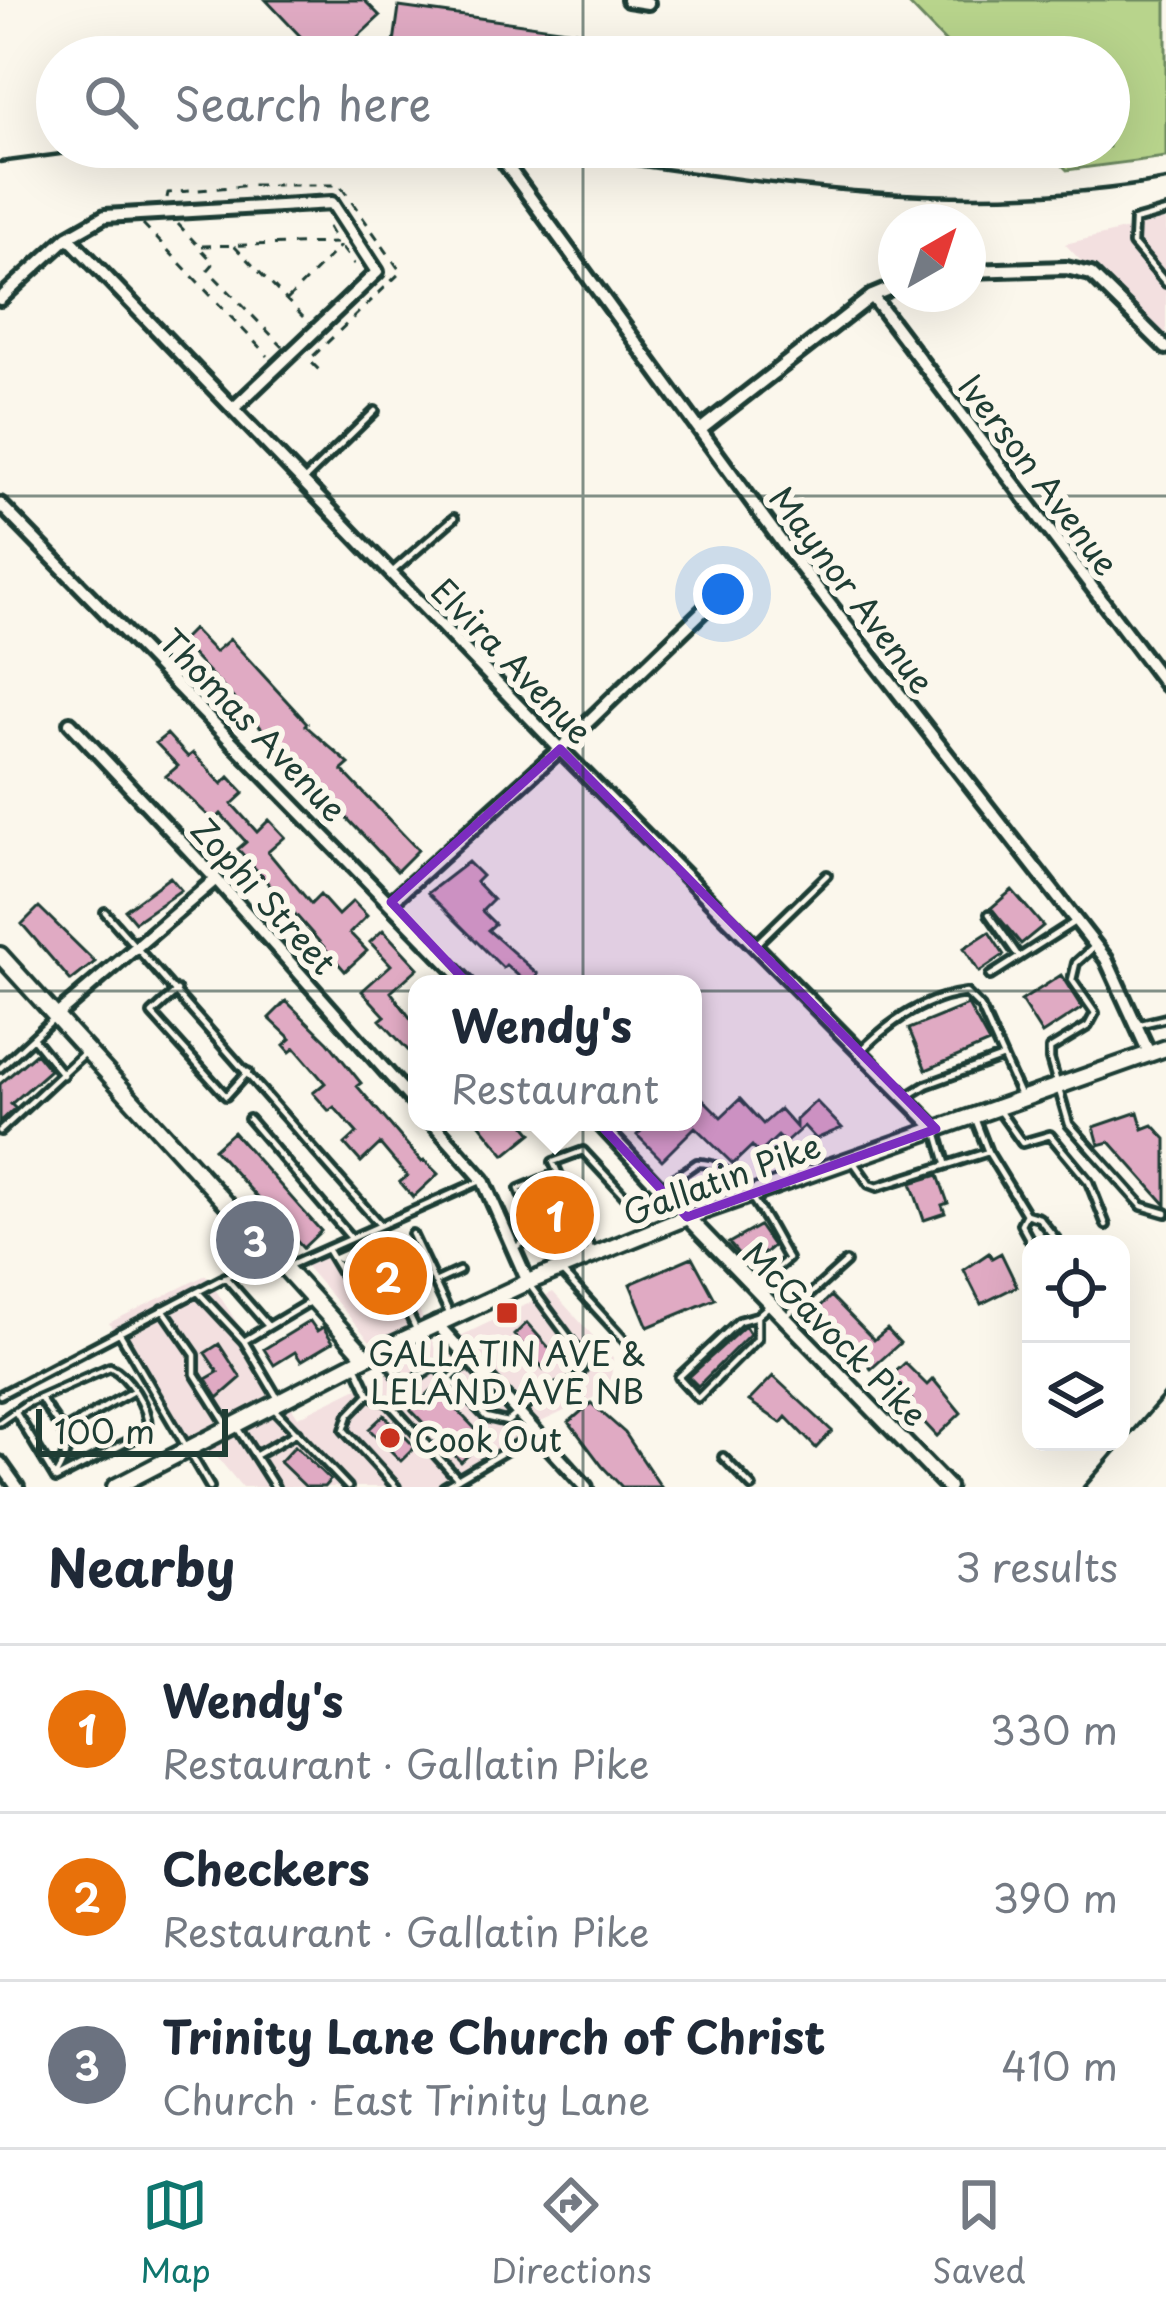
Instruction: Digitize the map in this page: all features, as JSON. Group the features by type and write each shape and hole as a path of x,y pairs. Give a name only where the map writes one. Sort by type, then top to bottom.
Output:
{"main road":[{"path":"0,955 286,1267 360,1360"},
{"name":"Gallatin Pike","path":"115,1487 142,1480 189,1448 360,1360 559,1269 687,1217 1166,1048"}],"street":[{"path":"628,0 648,3"},
{"name":"Maynor Avenue","path":"509,168 785,547 1106,959 1149,1053"},
{"path":"0,299 68,237 105,216 332,203 376,272 234,408"},
{"name":"Elvira Avenue","path":"68,237 560,749 936,1129"},
{"path":"986,270 1066,268 1091,274 1166,347"},
{"path":"700,430 878,294"},
{"name":"Iverson Avenue","path":"872,296 1166,685"},
{"name":"Thomas Avenue","path":"0,504 460,975"},
{"path":"391,902 560,749 709,604"},
{"name":"Zophi Street","path":"70,723 408,1096"},
{"path":"58,1014 216,879"},
{"path":"440,1131 483,1180 528,1282"},
{"path":"606,1131 687,1217"},
{"name":"McGavock Pike","path":"687,1217 948,1487"},
{"path":"444,1320 470,1360 586,1487"},
{"path":"0,1463 16,1487"}],"lane":[{"path":"1166,212 1134,221 1133,244 1166,283"},
{"path":"304,480 375,411"},
{"path":"392,572 454,518"},
{"path":"754,946 827,874"},
{"path":"105,912 380,1226"},
{"path":"989,914 1019,957"},
{"path":"991,976 1076,920"},
{"path":"1095,946 1076,963 1072,980 1095,1013 1088,1026 1050,1049 1058,1085 1069,1124 1142,1206 1166,1213"},
{"path":"177,991 152,1014 226,1096 248,1072"},
{"path":"860,1052 896,1019 950,995 966,993 975,998 1022,1098"},
{"path":"0,1068 58,1014"},
{"path":"1136,1025 1166,1018"},
{"path":"33,1038 63,1075"},
{"path":"0,1131 88,1048"},
{"path":"905,1098 926,1085 1003,1057"},
{"path":"996,1108 1022,1143 1050,1135 1089,1182 1106,1225"},
{"path":"974,1116 988,1152 1026,1214 1040,1219 1053,1235"},
{"path":"249,1119 352,1238"},
{"path":"936,1129 946,1163"},
{"path":"593,1255 553,1162 583,1151 634,1206 697,1163 711,1163 733,1176 788,1259 754,1287"},
{"path":"851,1159 874,1187 988,1152"},
{"path":"513,1248 538,1236 519,1189 558,1173"},
{"path":"286,1267 483,1180"},
{"path":"1026,1214 1021,1224 1027,1235"},
{"path":"412,1234 435,1282 444,1320"},
{"path":"327,1249 333,1259 348,1284 376,1310 405,1306 409,1300 389,1252 380,1243 371,1242 333,1259"},
{"path":"0,1395 273,1253"},
{"path":"333,1259 368,1262 392,1300 405,1306 418,1332"},
{"path":"785,1318 846,1262"},
{"path":"559,1269 641,1358"},
{"path":"435,1282 459,1271"},
{"path":"225,1277 268,1326"},
{"path":"383,1349 396,1376 407,1385 436,1365 486,1417 507,1422 537,1397 578,1380 586,1361 543,1309 528,1282"},
{"path":"197,1291 244,1341 275,1404 348,1487"},
{"path":"244,1341 314,1299"},
{"path":"757,1316 757,1339 698,1397 679,1377 739,1321 757,1316 771,1304"},
{"path":"163,1308 195,1355 195,1374 274,1487"},
{"path":"119,1332 210,1487"},
{"path":"360,1360 369,1394 388,1403 458,1479"},
{"path":"450,1379 470,1360"},
{"path":"0,1422 26,1404 110,1367 118,1370 149,1418 148,1427 141,1435 56,1477"},
{"path":"64,1430 133,1391"},
{"path":"369,1394 349,1414 344,1430 396,1487"},
{"path":"41,1399 64,1430 69,1448 56,1477"},
{"path":"16,1413 56,1477"},
{"path":"253,1457 297,1432"},
{"path":"444,1487 536,1433"},
{"path":"723,1457 752,1487"}],"path":[{"path":"167,204 168,193 251,185 340,185 401,272 309,360"},
{"path":"175,218 214,262 208,270 284,348 291,342"},
{"path":"143,224 272,361"},
{"path":"328,227 354,264"},
{"path":"200,246 339,244"},
{"path":"287,300 339,244"},
{"path":"234,245 310,324 301,333"},
{"path":"301,352 323,374"}],"highlighted area":[{"path":"560,749 936,1129 687,1217 391,902"}],"shaded area":[{"path":"1166,220 1166,351 1065,244"},
{"path":"385,1229 435,1348 553,1292 613,1358 610,1390 543,1421 436,1487 242,1487 216,1456 176,1435 109,1323 206,1275 298,1417 395,1370 304,1264"}],"green space":[{"path":"905,0 1166,0 1166,157 1130,162 1130,36 940,36"}],"building":[{"path":"266,0 364,0 380,16 359,36 300,36"},
{"path":"399,7 611,36 395,36"},
{"path":"193,629 215,652 230,639 305,725 349,764 342,770 418,850 397,871 180,642"},
{"path":"167,734 222,784 229,777 244,793 232,804 257,832 269,820 285,837 268,852 311,904 320,895 338,915 353,901 367,916 350,933 367,951 345,971 238,849 246,842 221,814 214,821 166,776 178,766 156,743"},
{"path":"468,862 482,876 476,882 493,900 482,911 495,924 488,930 538,974 518,975 506,965 503,968 428,893"},
{"path":"170,877 181,890 135,922 125,910"},
{"path":"1012,890 1043,926 1021,944 991,908"},
{"path":"39,907 95,962 71,981 22,924"},
{"path":"383,930 418,968 391,992 408,1015 408,1050 362,991 391,965 370,942"},
{"path":"989,932 1004,955 979,972 964,948"},
{"path":"1061,975 1082,1008 1042,1034 1021,1001"},
{"path":"286,1001 328,1042 361,1083 357,1086 422,1162 438,1174 413,1197 400,1182 407,1176 380,1144 361,1162 345,1144 357,1133 334,1107 329,1111 313,1093 325,1083 295,1048 290,1052 284,1045 291,1039 269,1018"},
{"path":"968,1005 989,1043 926,1070 909,1029"},
{"path":"36,1053 50,1070 11,1104 15,1108 0,1122 0,1084"},
{"path":"702,1098 721,1117 740,1099 763,1124 780,1109 796,1127 796,1120 816,1101 842,1128 816,1139 804,1126 785,1143 778,1136 759,1154 752,1146 733,1164 699,1131"},
{"path":"1138,1112 1143,1129 1153,1125 1166,1139 1166,1205 1110,1142 1099,1145 1094,1127"},
{"path":"485,1131 530,1131 532,1133 505,1155"},
{"path":"641,1131 691,1131 662,1160 637,1135"},
{"path":"233,1132 321,1231 303,1248 214,1149"},
{"path":"938,1175 948,1203 942,1205 945,1213 924,1220 911,1183"},
{"path":"555,1187 573,1230 553,1238 536,1195"},
{"path":"759,1226 773,1246 749,1266 729,1243"},
{"path":"989,1253 992,1258 1001,1253 1017,1286 981,1304 964,1270"},
{"path":"692,1257 715,1299 648,1327 630,1284"},
{"path":"831,1296 874,1340 887,1329 900,1343 871,1369 827,1322 824,1326 813,1314"},
{"path":"310,1321 317,1331 323,1327 333,1342 301,1361 295,1352 274,1365 264,1349"},
{"path":"527,1323 557,1357 544,1369 514,1335"},
{"path":"745,1326 750,1334 698,1386 689,1377"},
{"path":"219,1344 241,1378 218,1398 206,1379 218,1372 205,1353"},
{"path":"905,1363 927,1385 933,1379 961,1413 937,1436 890,1377"},
{"path":"773,1376 832,1431 816,1448 786,1417 781,1423 749,1401"},
{"path":"435,1387 485,1439 461,1462 411,1410"},
{"path":"591,1403 625,1433 661,1487 622,1487 602,1466 569,1422"},
{"path":"384,1415 415,1447 401,1461 369,1429"},
{"path":"295,1446 330,1480 324,1487 306,1487 280,1462"}],"railway":[{"path":"0,162 36,157"},
{"path":"659,168 918,195 1001,196 1166,180"},
{"path":"1084,1487 1166,1393"}],"place":[{"name":"Wendy's","path":"555,1215"},
{"name":"Trinity Lane Church of Christ","path":"255,1240"},
{"name":"Checkers","path":"388,1276"},
{"name":"GALLATIN AVE & LELAND AVE NB","path":"507,1313"},
{"name":"Cook Out","path":"390,1438"}]}
